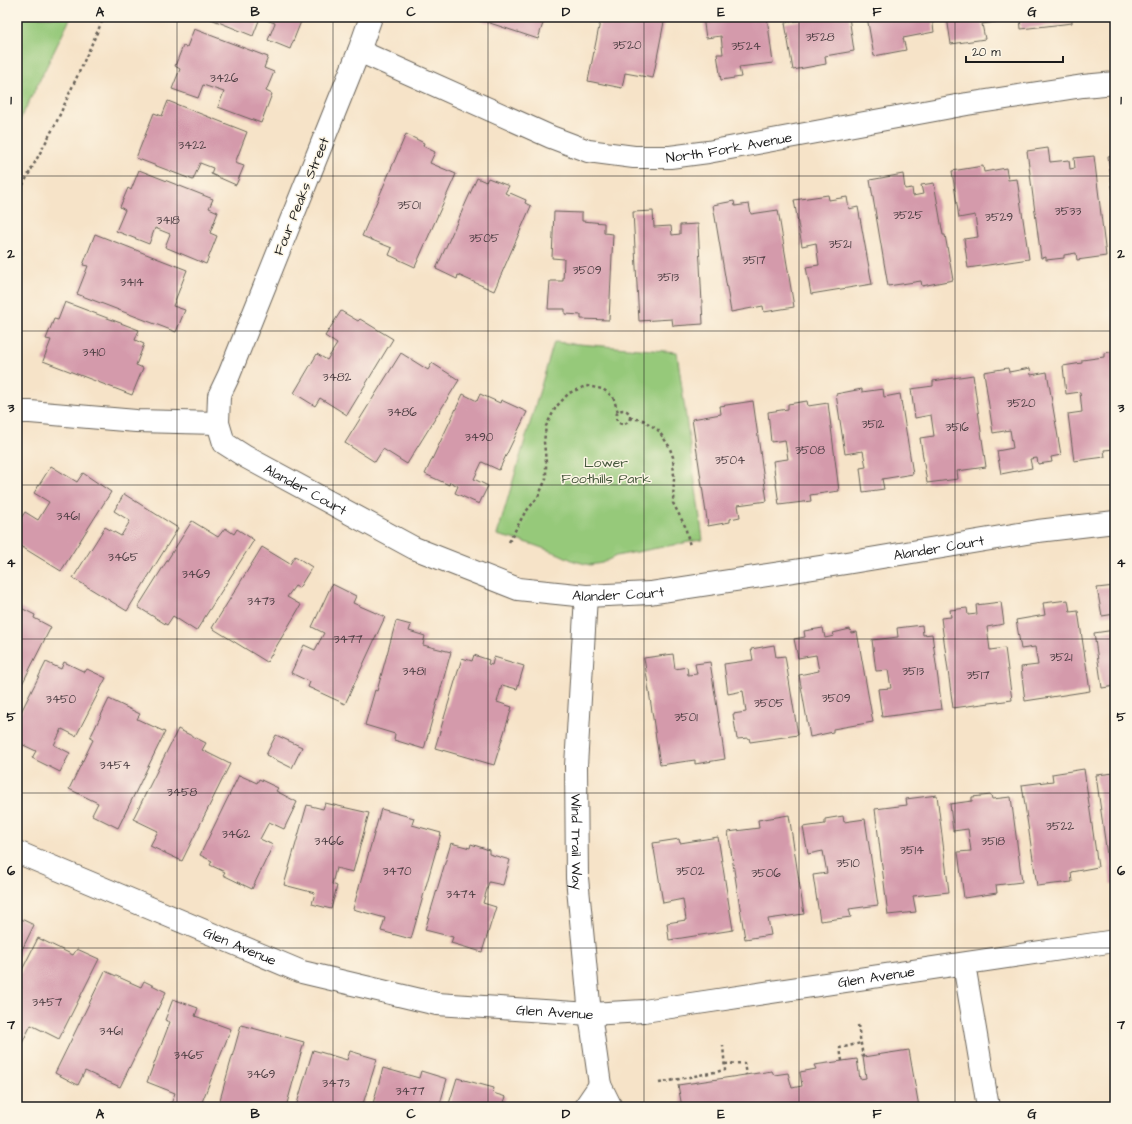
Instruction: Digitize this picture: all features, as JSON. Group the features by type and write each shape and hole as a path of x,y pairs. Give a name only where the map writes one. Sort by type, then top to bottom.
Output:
{"street":[{"name":"Four Peaks Street","path":"229,375 359,51 371,17"},
{"name":"North Fork Avenue","path":"359,51 551,137 588,151 634,157 670,157 708,152 967,104 1083,86 1115,83"},
{"name":"Alander Court","path":"229,375 219,396 218,423 224,443 246,458 414,548 518,589 586,596 650,592 846,563 1038,532 1115,522"},
{"path":"17,412 136,421 218,423"},
{"name":"Wind Trail Way","path":"586,596 576,766 577,878 590,1014 600,1085 611,1107"},
{"name":"Glen Avenue","path":"17,852 302,972 437,1004 590,1014 644,1011 1115,941"},
{"path":"964,964 988,1107"},
{"path":"586,1107 600,1085"}],"path":[{"path":"17,196 56,123 104,17"},
{"path":"510,542 524,514 538,497 546,479 544,442 546,426 556,407 570,393 586,386 603,389 613,397 618,412"},
{"path":"621,410 626,410 629,413 630,418 628,422 621,424 617,421 615,416 621,410"},
{"path":"630,418 643,420 658,430 669,446 673,458 673,503 685,526 690,546"},
{"path":"858,1025 863,1057"},
{"path":"842,1061 840,1048 861,1043"},
{"path":"658,1083 725,1070 723,1045"},
{"path":"725,1064 744,1063 746,1075"}],"green space":[{"path":"17,17 71,17 17,126"},
{"name":"Lower Foothills Park","path":"554,342 677,352 703,540 616,556 602,563 590,565 574,561 531,544 497,535"}],"building":[{"path":"206,17 296,17 302,19 290,49 268,40 275,23 260,18 253,36"},
{"path":"472,17 545,17 538,39"},
{"path":"601,17 665,17 653,78 625,73 622,88 588,81"},
{"path":"703,17 767,17 773,63 739,67 741,77 721,80 717,54 723,54 721,36 706,38"},
{"path":"801,17 849,17 854,51 825,56 826,64 793,70 785,23 801,20"},
{"path":"867,17 932,17 934,32 903,38 906,50 874,56"},
{"path":"947,17 1010,17 1010,20 982,24 985,39 951,44"},
{"path":"1020,17 1072,17 1072,23 1021,29"},
{"path":"194,29 268,57 264,68 274,72 266,91 272,94 261,123 218,107 224,92 203,85 198,98 172,89 180,69 175,66 183,46 187,47"},
{"path":"168,101 247,132 235,163 244,166 236,185 211,174 213,168 200,163 193,180 136,158 154,113 162,116"},
{"path":"406,134 424,143 423,146 435,152 430,163 456,174 415,267 389,255 392,248 362,236"},
{"path":"1048,148 1050,162 1069,160 1070,169 1075,168 1074,158 1094,156 1106,256 1077,260 1076,253 1064,255 1064,258 1046,260 1046,257 1041,258 1027,151"},
{"path":"1115,155 1115,200 1114,201 1108,156"},
{"path":"983,166 984,172 1006,168 1008,180 1017,179 1029,259 968,268 964,239 978,237 975,215 959,218 952,171"},
{"path":"139,170 213,199 209,208 218,212 210,233 217,236 206,264 165,247 170,234 155,228 149,244 116,231 125,210 120,207 128,188 131,190"},
{"path":"903,174 905,189 912,188 913,196 923,194 921,185 934,183 953,280 922,286 921,281 888,286 870,180"},
{"path":"477,178 486,182 488,178 509,186 505,193 509,195 510,193 526,200 525,203 531,206 494,291 458,275 457,279 436,269"},
{"path":"828,195 829,200 847,197 849,209 858,207 872,284 811,294 806,267 819,265 816,243 802,246 794,200"},
{"path":"734,201 735,206 749,204 751,214 778,210 794,307 764,312 763,306 731,312 713,205"},
{"path":"653,211 654,227 671,226 672,235 680,234 680,225 698,224 703,324 673,326 672,319 639,321 633,212"},
{"path":"554,212 582,213 582,221 604,223 604,233 613,234 609,320 581,319 581,315 565,314 565,309 548,309 550,281 563,281 564,259 552,258"},
{"path":"95,234 187,270 173,306 185,310 176,332 77,294 88,266 83,265"},
{"path":"65,302 139,330 135,340 144,344 136,365 143,368 132,395 43,361 51,340 46,339 54,319 58,320"},
{"path":"341,311 358,321 360,319 393,339 347,415 320,398 315,406 294,393 317,354 327,360 337,344 325,336"},
{"path":"1115,351 1115,449 1104,450 1105,457 1074,461 1068,414 1082,412 1080,392 1066,394 1063,366 1082,363 1082,360 1104,357 1104,353"},
{"path":"401,353 428,370 432,363 459,380 407,464 383,449 375,462 345,443"},
{"path":"1008,368 1009,372 1030,368 1031,375 1047,372 1061,455 1051,457 1052,462 1038,464 1037,458 1030,459 1032,468 1001,474 997,451 1013,448 1010,430 993,433 984,372"},
{"path":"973,375 986,467 957,471 958,479 927,483 920,438 934,436 931,415 915,418 911,389 933,386 933,381"},
{"path":"862,389 862,392 883,389 884,397 900,394 913,474 882,479 884,489 863,492 860,468 866,467 863,451 845,454 836,394"},
{"path":"463,394 477,401 480,394 500,403 501,400 527,412 499,470 482,462 474,479 488,486 479,504 455,493 458,486 450,482 449,485 425,474"},
{"path":"753,401 767,501 738,505 740,517 730,519 730,522 708,526 692,419 721,414 720,406"},
{"path":"807,401 808,406 828,403 839,491 810,495 811,501 779,505 773,461 788,459 785,440 771,442 768,412 788,409 788,404"},
{"path":"51,466 77,482 83,473 111,492 61,571 17,544 17,524 25,512 38,520 49,502 34,493"},
{"path":"124,494 178,528 127,611 73,578 105,527 121,536 130,521 114,511"},
{"path":"192,521 218,537 225,528 234,534 237,529 254,540 196,631 173,616 167,625 138,607"},
{"path":"262,547 290,564 295,556 312,567 299,588 295,586 287,597 301,605 267,662 212,628"},
{"path":"332,584 356,596 353,603 385,617 345,704 308,687 310,682 291,673 304,645 315,650 324,633 312,627"},
{"path":"1115,586 1115,614 1102,616 1097,588"},
{"path":"1068,600 1070,612 1078,611 1090,691 1025,701 1021,667 1038,665 1035,647 1021,649 1016,620 1045,615 1043,603"},
{"path":"1001,602 1004,624 987,627 990,650 1005,648 1012,700 953,708 941,618 951,617 950,610 967,608 968,615 977,614 976,605"},
{"path":"17,606 35,615 34,618 51,627 17,694"},
{"path":"396,621 411,625 409,631 425,636 423,645 451,652 424,749 394,740 395,734 365,725 375,690 377,691"},
{"path":"922,625 923,635 932,634 942,709 882,717 878,689 891,688 888,670 876,671 872,640 898,637 897,628"},
{"path":"823,628 825,638 834,636 833,633 850,629 851,633 857,632 873,722 833,729 833,732 810,737 799,675 819,671 816,655 798,658 794,639 805,637 804,631"},
{"path":"1115,630 1115,686 1102,688 1094,633"},
{"path":"774,645 776,657 785,656 798,735 750,742 749,738 737,739 733,714 746,712 743,691 728,694 724,664 753,660 751,649"},
{"path":"673,654 675,669 687,667 688,675 697,674 695,664 710,662 725,759 695,764 695,760 660,765 644,658"},
{"path":"474,655 489,660 488,664 492,665 494,657 524,666 517,689 502,685 497,702 512,707 494,765 435,748 462,658 472,661"},
{"path":"46,662 61,669 64,662 85,672 87,669 106,678 76,736 62,729 54,745 70,753 60,772 32,758 36,751 17,742 17,720"},
{"path":"109,699 140,714 137,719 165,732 118,828 92,815 98,803 69,789 93,740 90,738"},
{"path":"178,729 206,743 202,750 230,764 182,861 150,846 158,831 133,819"},
{"path":"276,735 302,747 292,768 266,755"},
{"path":"1084,769 1098,867 1071,872 1072,882 1037,886 1022,785 1053,781 1052,774"},
{"path":"1115,773 1115,884 1111,884 1096,775"},
{"path":"239,775 257,783 259,779 278,788 276,791 297,802 284,829 269,822 260,839 273,845 252,889 223,875 225,872 210,865 212,861 200,855"},
{"path":"937,795 949,892 913,896 916,912 888,915 875,809 907,805 906,799"},
{"path":"991,795 992,799 1011,797 1022,882 996,885 997,893 964,898 958,852 971,851 968,829 953,831 950,804 972,801 972,797"},
{"path":"325,803 369,813 353,872 336,868 332,884 337,886 331,909 312,904 315,893 284,885 307,805 323,809"},
{"path":"381,809 414,818 412,825 441,833 411,939 381,931 385,918 353,909"},
{"path":"789,815 804,914 768,919 771,935 745,939 728,832 759,828 758,820"},
{"path":"843,816 844,822 865,819 878,905 849,909 851,917 820,921 813,875 827,873 823,851 808,854 803,827 825,824 825,819"},
{"path":"718,837 733,930 669,940 667,923 686,920 683,899 663,903 653,843 679,839 680,843"},
{"path":"451,843 470,848 471,844 489,850 489,854 510,860 503,885 489,882 483,903 496,907 482,952 451,943 453,937 425,930"},
{"path":"17,917 34,925 17,960"},
{"path":"38,938 73,955 77,949 99,959 59,1039 31,1025 22,1043 17,1040 17,980"},
{"path":"105,971 141,987 144,981 166,992 120,1087 85,1071 78,1085 55,1073"},
{"path":"173,999 198,1008 195,1016 231,1029 200,1107 170,1107 175,1093 147,1082 170,1022 165,1020"},
{"path":"241,1025 304,1042 286,1107 218,1107"},
{"path":"313,1050 347,1060 350,1051 377,1059 362,1107 296,1107"},
{"path":"909,1050 919,1107 682,1107 678,1085 772,1071 774,1075 788,1073 792,1088 802,1086 800,1072 816,1069 814,1065 857,1059 860,1079 866,1078 863,1057"},
{"path":"383,1068 419,1078 421,1071 447,1079 440,1104 438,1102 436,1107 372,1107"},
{"path":"457,1078 494,1088 493,1093 506,1097 504,1102 519,1107 448,1107"}]}
